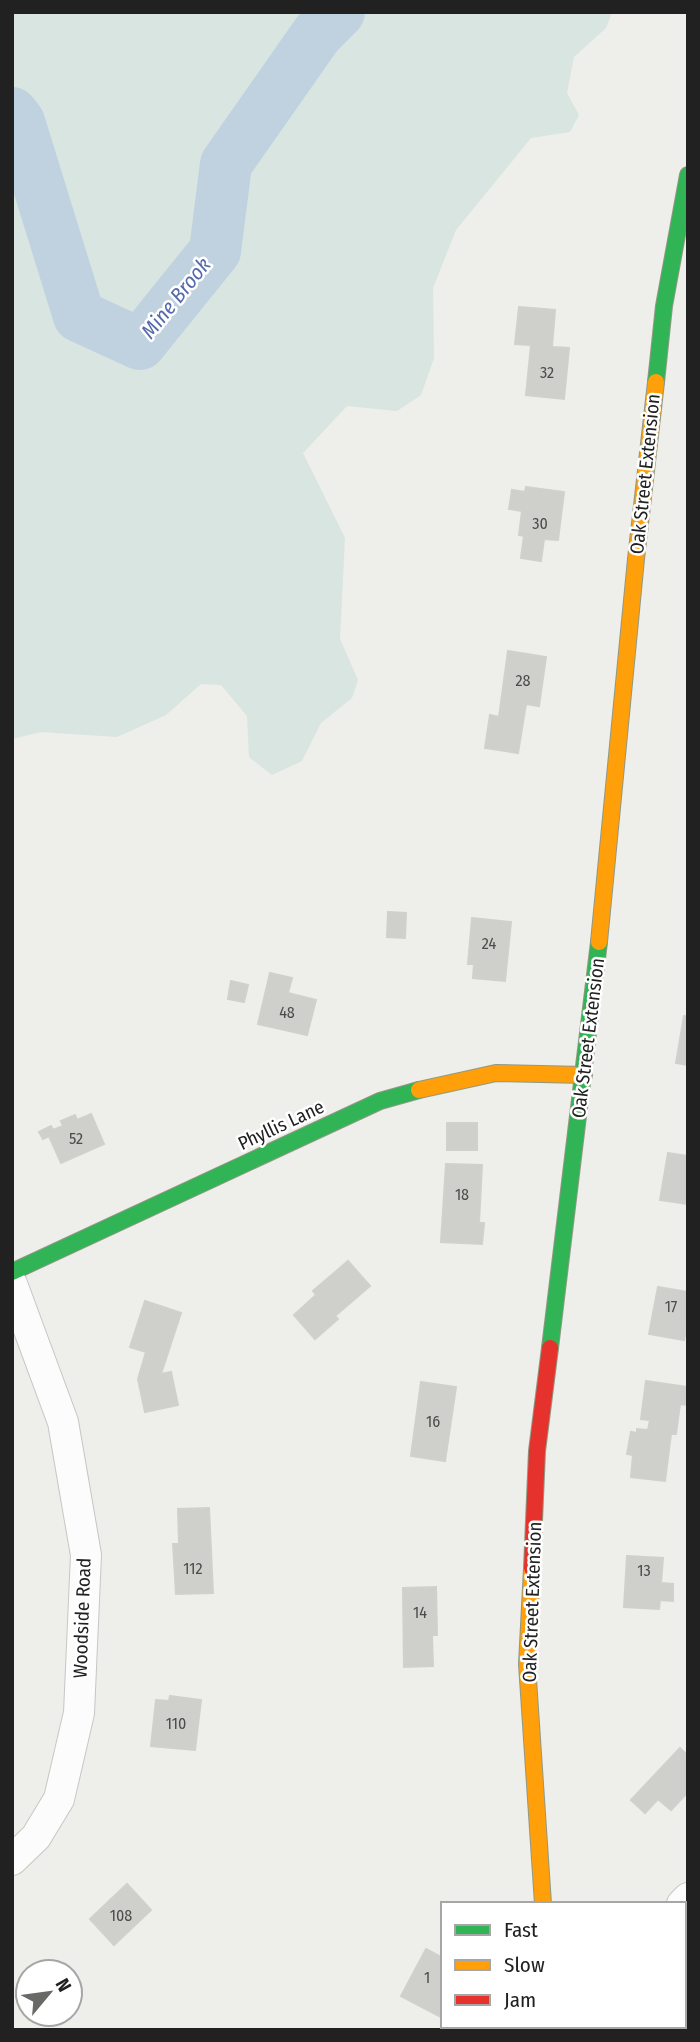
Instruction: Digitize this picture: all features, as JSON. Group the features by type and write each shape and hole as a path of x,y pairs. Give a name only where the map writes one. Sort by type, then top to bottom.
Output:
{"street":[{"name":"Oak Street Extension","path":"543,1902 527,1664 537,1451 600,937 662,319 688,175"},
{"name":"Phyllis Lane","path":"12,1272 380,1101 496,1073 584,1076"},
{"name":"Woodside Road","path":"12,1284 63,1422 86,1555 79,1713 59,1799 36,1837 12,1860"}],"shaded area":[{"path":"12,12 612,12 606,28 574,57 567,93 579,115 570,132 531,138 456,230 433,288 434,358 421,395 397,411 347,406 303,453 345,538 340,639 358,680 352,698 321,723 302,761 272,775 249,757 247,716 221,685 201,684 166,715 117,737 41,732 12,739"}],"building":[{"path":"519,307 555,310 552,347 569,348 564,399 526,395 531,345 515,344"},
{"path":"526,487 564,492 558,540 544,539 541,561 521,558 524,536 519,535 522,511 509,509 512,490 525,492"},
{"path":"508,651 546,657 539,706 526,704 518,753 485,748 490,715 499,717"},
{"path":"388,912 406,913 405,938 387,937"},
{"path":"472,918 511,922 505,981 473,978 474,964 468,964"},
{"path":"270,973 292,978 288,993 316,1000 307,1035 258,1024"},
{"path":"231,981 248,985 244,1002 228,999"},
{"path":"684,1016 688,1017 688,1065 676,1063"},
{"path":"91,1114 104,1144 61,1163 49,1136 43,1139 39,1132 51,1126 53,1130 63,1126 61,1121 75,1115 77,1120"},
{"path":"447,1123 477,1123 477,1150 447,1150"},
{"path":"668,1153 688,1156 688,1204 660,1200"},
{"path":"446,1164 482,1165 479,1223 484,1223 482,1244 441,1242"},
{"path":"348,1261 370,1286 335,1316 338,1319 315,1339 294,1315 316,1295 313,1291"},
{"path":"658,1287 688,1292 688,1320 684,1340 649,1334"},
{"path":"145,1301 181,1313 161,1374 171,1372 178,1405 145,1412 138,1379 146,1352 130,1347"},
{"path":"646,1381 688,1387 688,1405 680,1404 676,1434 671,1434 665,1481 631,1477 633,1455 627,1454 631,1432 637,1433 637,1429 648,1430 650,1420 641,1419"},
{"path":"421,1382 456,1387 445,1461 411,1456"},
{"path":"209,1508 213,1593 176,1594 173,1544 179,1544 178,1509"},
{"path":"627,1556 663,1558 661,1583 673,1584 673,1601 660,1600 659,1609 624,1607"},
{"path":"436,1587 437,1635 432,1635 433,1666 404,1667 403,1588"},
{"path":"170,1696 201,1700 195,1750 151,1746 156,1700 169,1701"},
{"path":"680,1748 688,1756 688,1792 671,1810 658,1799 645,1813 631,1800"},
{"path":"127,1884 151,1910 114,1945 90,1919"},
{"path":"426,1949 441,1957 441,2017 401,1996"}],"waterway":[{"name":"Mine Brook","path":"12,113 19,122 79,316 140,344 215,251 226,164 317,34 339,12"}],"traffic: fast":[{"path":"656,382 664,306 688,175"},
{"path":"550,1348 599,942"},
{"path":"12,1272 380,1101 419,1090"}],"traffic: slow":[{"path":"599,942 656,382"},
{"path":"419,1090 496,1073 584,1075"},
{"path":"532,1568 527,1664 543,1902"}],"traffic: jam":[{"path":"532,1568 537,1451 550,1348"}]}
